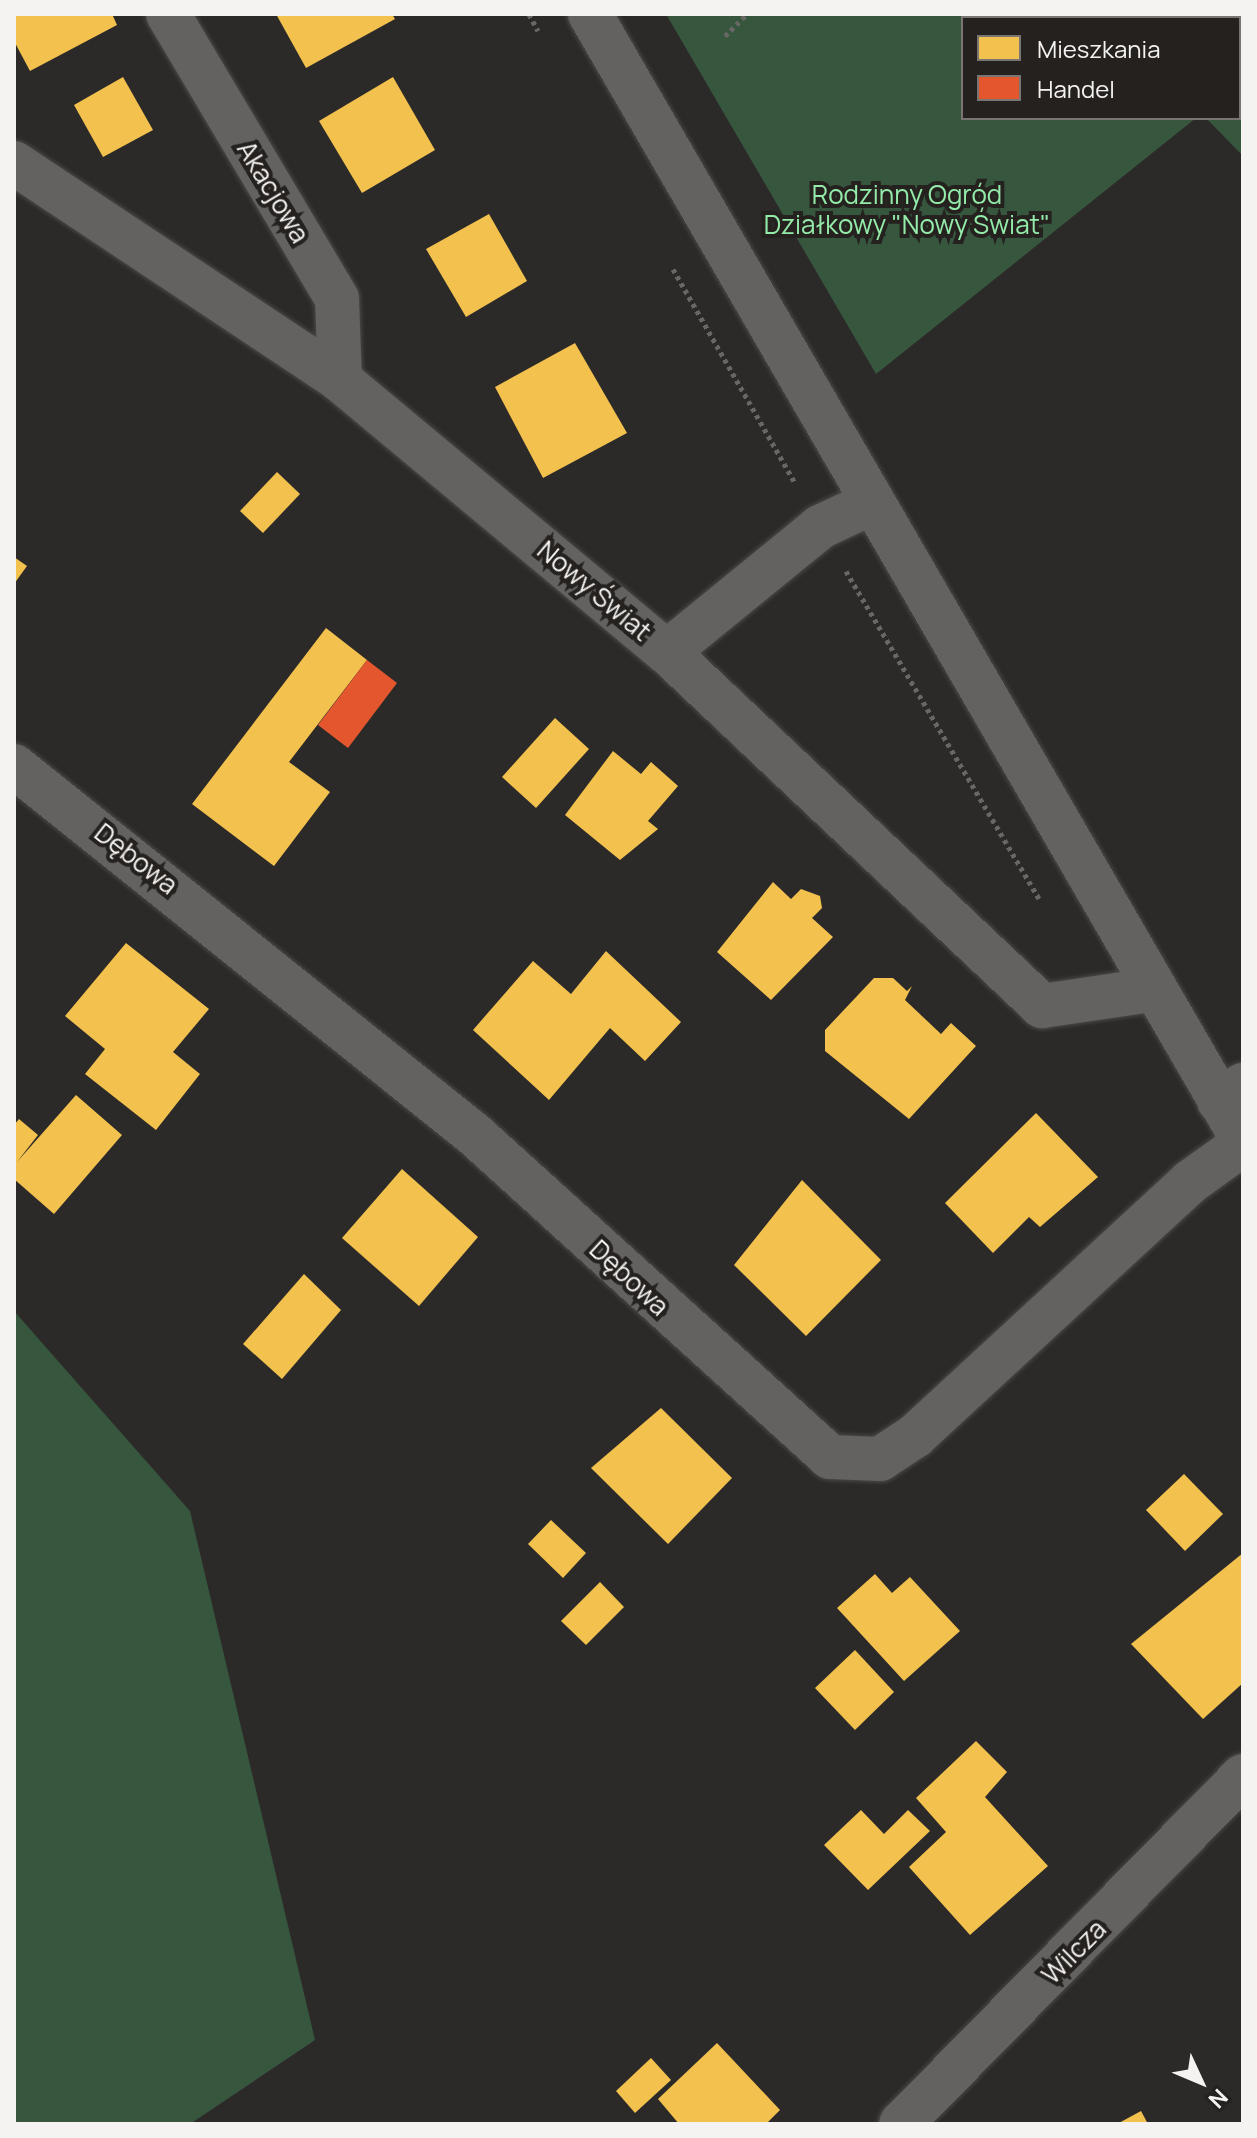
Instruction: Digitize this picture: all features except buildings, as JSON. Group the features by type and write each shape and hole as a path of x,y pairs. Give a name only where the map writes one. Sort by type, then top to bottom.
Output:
{"street":[{"name":"Akacjowa","path":"168,14 337,299 340,380"},
{"path":"590,14 1150,990 1231,1093 1243,1142"},
{"name":"Nowy Świat","path":"14,163 340,380 667,652 1042,1006 1150,990"},
{"path":"667,652 820,527 869,504"},
{"name":"Dębowa","path":"14,766 475,1135 830,1457 880,1459 915,1436 1190,1182 1243,1142"},
{"name":"Wilcza","path":"901,2124 1243,1776"}],"path":[{"path":"725,36 747,14"}],"green space":[{"name":"Rodzinny Ogród Działkowy \"Nowy Świat\"","path":"666,14 1243,14 1243,156 1208,120 1241,120 1241,16 961,16 961,120 1194,120 876,374"},
{"path":"14,1311 190,1511 315,2040 190,2124 14,2124"}]}
